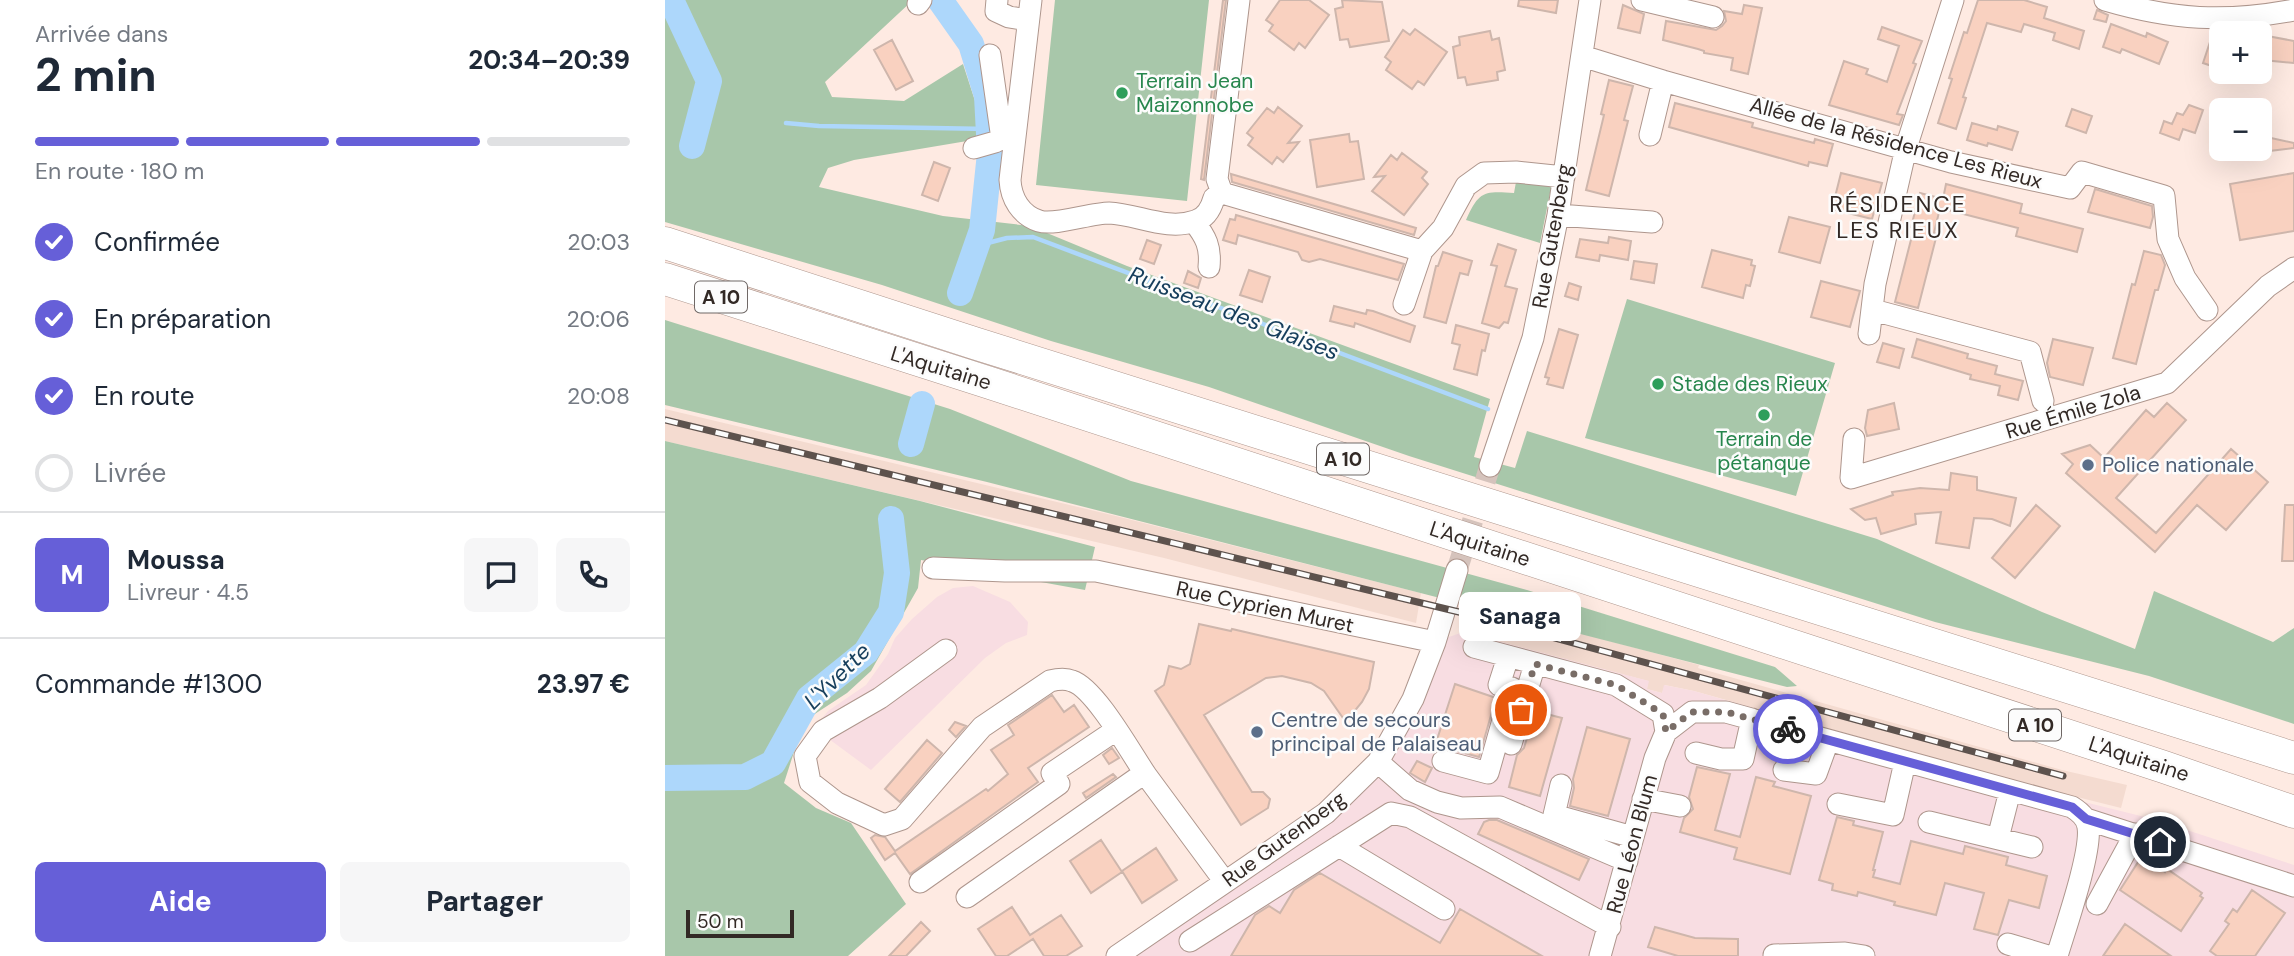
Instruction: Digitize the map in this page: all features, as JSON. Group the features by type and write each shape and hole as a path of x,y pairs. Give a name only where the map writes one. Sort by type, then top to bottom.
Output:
{"highway":[{"name":"A 10","path":"665,243 2294,758"},
{"name":"L'Aquitaine","path":"665,279 2164,767 2294,812"},
{"path":"1427,526 1464,529 1756,611 2294,780"}],"street":[{"path":"993,141 1025,45 1030,10 1009,17 996,11 997,0"},
{"path":"1222,194 1217,179 1239,0"},
{"name":"Rue Gutenberg","path":"1490,466 1533,338 1564,177 1590,0"},
{"path":"1642,0 1713,17"},
{"path":"1869,334 1874,310 1875,284 1906,148 1953,0"},
{"path":"2105,0 2151,12 2210,19 2253,18 2294,10"},
{"path":"990,55 993,141 1011,195 1028,216 1042,223 1107,213 1183,224 1194,222 1210,211 1214,198 1222,194 1422,251"},
{"name":"Allée de la Résidence Les Rieux","path":"1583,56 1663,82 1951,162 2070,188 2083,172 2164,196 2168,239 2185,278 2207,310"},
{"path":"1650,135 1663,82"},
{"path":"1404,304 1422,251 1443,228 1466,186 1484,173 1516,172 1564,177"},
{"path":"1557,215 1652,222"},
{"path":"1194,222 1207,237 1209,267"},
{"name":"Rue Émile Zola","path":"1854,439 1851,478 2167,383 2268,286 2294,268"},
{"path":"1874,310 2030,352 2043,401"},
{"name":"Rue Cyprien Muret","path":"933,568 1096,571 1435,642"},
{"name":"Rue Gutenberg","path":"1117,956 1326,813 1378,762 1413,699 1435,642 1457,570"},
{"path":"1474,647 1616,685 1663,714 1666,732 1692,712 1726,712 2072,807 2086,819 2294,886"},
{"path":"946,650 880,698 823,731 805,756 810,782 837,803 884,825 891,825 902,819 982,727 1050,681 1073,681 1085,689 1225,882"},
{"path":"1443,761 1488,773 1512,688 1499,685 1508,656"},
{"path":"1507,756 1535,664"},
{"path":"1696,753 1721,759 1743,759 1752,719"},
{"path":"920,882 1059,784 1052,774 1116,730"},
{"name":"Rue Léon Blum","path":"1600,956 1655,758 1666,732"},
{"path":"1784,770 1816,775 1828,741"},
{"path":"1378,762 1410,790 1437,802 1461,808 1500,807 1627,861"},
{"path":"1838,804 1893,815 1905,762"},
{"path":"967,897 1136,779 1146,775"},
{"path":"1561,785 1554,815 1633,837"},
{"path":"1998,838 2010,790"},
{"path":"1643,799 1680,806"},
{"path":"1190,941 1391,813 1410,817 1610,926"},
{"path":"2057,956 2086,852 2086,819"},
{"path":"1929,822 2032,847"},
{"path":"2097,904 2135,834"},
{"path":"1339,846 1444,909"},
{"path":"2008,944 2048,956"},
{"path":"1774,955 1845,953 1864,956"}],"shaded area":[{"path":"665,409 1116,516 1421,593 1416,623 1164,558 665,441"},
{"path":"973,586 1010,602 1028,622 1027,635 1006,643 985,658 871,770 814,728 828,711 866,685 888,654 895,638 912,619 937,597 953,588"},
{"path":"1472,604 1699,665 1698,668 2062,770 2127,785 2121,808 1694,691 1665,685 1662,693 1647,689 1648,681 1463,632"},
{"path":"1463,632 1649,681 1647,689 1662,693 1664,685 1694,691 2064,797 2153,819 2294,865 2294,956 1117,956 1358,784 1435,642"}],"green space":[{"path":"665,0 913,0 825,82 832,97 904,101 963,64 976,104 979,139 854,160 828,168 819,187 943,216 1030,226 1127,266 1490,399 1474,457 1515,468 1527,431 1877,539 2042,612 2135,649 2154,591 2273,642 2294,628 2294,724 2149,676 1935,622 1409,456 1209,387 1051,341 882,285 665,222"},
{"name":"Terrain Jean Maizonnobe","path":"1055,0 1209,0 1187,201 1036,185"},
{"path":"1516,182 1552,183 1540,243 1466,220 1479,198 1496,192 1514,193"},
{"path":"1627,299 1835,363 1796,496 1585,438"},
{"path":"665,320 950,409 1131,481 1527,590 1775,667 1797,686 1787,687 987,482 665,405"},
{"path":"665,441 920,501 1095,547 1085,590 921,560 918,588 871,671 847,693 804,721 784,783 816,808 851,823 906,904 848,956 665,956"}],"building":[{"path":"1223,0 1226,0 1204,180 1201,179"},
{"path":"1280,0 1309,0 1329,15 1305,48 1299,43 1294,50 1269,31 1273,25 1266,20"},
{"path":"1342,0 1382,2 1389,41 1350,47 1348,39 1340,40 1335,9 1343,7"},
{"path":"1519,0 1558,0 1556,13 1518,6"},
{"path":"1978,0 2024,0 2047,7 2044,18 2084,31 2079,49 2053,40 2055,33 2024,24 2021,32 1987,23 1963,97 1966,98 1956,129 1938,123 1952,79 1949,78"},
{"path":"1623,5 1644,14 1640,33 1618,28"},
{"path":"1744,5 1762,8 1748,74 1731,70 1733,58 1704,53 1663,40 1666,21 1716,30 1726,21 1724,11 1742,14"},
{"path":"2097,10 2108,15 2106,22 2094,19"},
{"path":"2111,24 2146,37 2147,33 2168,42 2159,64 2122,49 2120,53 2103,47"},
{"path":"1882,27 1922,41 1897,114 1903,115 1899,125 1829,105 1844,61 1868,69 1866,74 1887,82 1899,46 1878,39"},
{"path":"1415,29 1447,52 1424,85 1418,81 1412,89 1386,70 1391,62 1385,57 1403,30 1410,35"},
{"path":"1490,31 1492,40 1499,38 1505,70 1497,72 1498,80 1467,85 1465,77 1458,78 1453,47 1460,45 1459,37"},
{"path":"2272,37 2294,41 2294,63 2272,61"},
{"path":"892,40 913,81 896,90 874,50"},
{"path":"2209,45 2209,65 2203,63"},
{"path":"1609,80 1633,86 1624,120 1628,121 1609,196 1586,190 1604,115 1601,114"},
{"path":"1675,103 1753,123 1752,127 1814,143 1815,139 1833,144 1827,166 1809,162 1808,166 1669,127"},
{"path":"2189,105 2203,110 2195,133 2183,129 2179,140 2160,133 2164,121 2172,124 2177,113 2183,115"},
{"path":"1278,107 1302,126 1288,143 1299,142 1283,162 1277,157 1272,164 1248,145 1253,138 1247,133 1267,108 1274,113"},
{"path":"2072,109 2092,116 2086,133 2066,126"},
{"path":"1972,123 2018,132 2012,150 1967,140"},
{"path":"1349,134 1350,142 1358,141 1364,179 1317,187 1310,140"},
{"path":"2272,138 2294,143 2294,148 2272,151"},
{"path":"1402,153 1427,172 1422,178 1428,184 1404,215 1372,191 1385,176 1374,177 1391,155 1397,160"},
{"path":"934,162 950,168 938,201 922,195"},
{"path":"1841,173 1882,183 1872,219 1832,209"},
{"path":"2294,173 2294,231 2240,240 2230,184"},
{"path":"1231,174 1416,228 1414,235 1232,182"},
{"path":"1946,184 2022,204 2020,213 2083,229 2077,252 2016,236 2018,228 1940,208 1934,233 1937,234 1918,308 1895,302 1920,193 1943,199"},
{"path":"2095,189 2152,206 2150,228 2088,212"},
{"path":"1236,215 1404,264 1398,280 1320,259 1309,262 1302,260 1298,252 1238,235 1236,244 1223,240 1230,219 1235,220"},
{"path":"1789,217 1830,227 1820,263 1779,252"},
{"path":"1609,237 1631,241 1628,260 1600,255 1599,261 1576,257 1580,239 1608,243"},
{"path":"1147,240 1161,245 1154,264 1140,259"},
{"path":"1498,244 1516,250 1505,286 1517,289 1508,323 1504,322 1499,328 1482,323 1497,266 1491,265"},
{"path":"1712,250 1752,260 1751,265 1755,266 1750,286 1746,285 1743,298 1702,287"},
{"path":"2144,251 2161,255 2165,265 2158,290 2155,290 2136,364 2113,358 2132,284 2135,285"},
{"path":"1443,252 1472,261 1468,275 1460,273 1446,323 1424,317 1436,266"},
{"path":"1634,261 1657,264 1654,283 1631,279"},
{"path":"1249,270 1270,277 1262,302 1240,295"},
{"path":"1188,271 1201,278 1198,288 1184,283"},
{"path":"1821,281 1860,291 1850,327 1811,317"},
{"path":"1569,283 1581,287 1578,300 1565,296"},
{"path":"1334,306 1366,314 1367,310 1373,311 1415,326 1410,342 1355,323 1354,327 1330,321"},
{"path":"1456,325 1489,334 1485,351 1482,350 1477,375 1454,369 1460,345 1452,343"},
{"path":"1559,329 1578,335 1563,388 1547,384 1549,378 1545,377"},
{"path":"1917,339 1968,354 1967,358 1997,366 1995,374 2023,381 2018,400 1998,395 2000,386 1970,379 1971,375 1912,357"},
{"path":"2053,339 2093,348 2083,385 2050,377 2047,363"},
{"path":"1883,343 1904,349 1899,368 1877,362"},
{"path":"1894,403 1899,429 1867,436 1865,428 1868,410"},
{"path":"2167,403 2186,420 2116,498 2156,533 2231,449 2268,482 2226,530 2197,505 2155,552 2066,473 2073,464 2062,454 2090,445 2104,458 2146,410 2154,417"},
{"path":"1951,473 1977,477 1977,490 2016,498 2010,526 1992,519 1974,518 1969,548 1936,543 1941,512 1915,514 1916,524 1881,534 1876,518 1865,520 1851,509 1893,495 1892,492 1920,488 1949,490"},
{"path":"2036,505 2060,526 2015,578 1992,558"},
{"path":"2285,505 2294,505 2294,561 2282,561"},
{"path":"1199,624 1231,631 1232,629 1374,662 1369,689 1362,702 1353,713 1343,718 1324,691 1311,683 1282,676 1266,678 1204,715 1252,792 1263,792 1270,799 1268,808 1241,825 1155,691 1164,685 1169,666 1181,669 1190,664"},
{"path":"1455,684 1496,698 1479,757 1446,748 1433,752"},
{"path":"1052,695 1064,712 1074,705 1089,727 1028,768 1038,782 910,874 895,853 885,860 871,838 875,835 885,837 895,851 986,789 988,791 1008,774 991,750 1014,735 1008,725"},
{"path":"1535,711 1562,718 1540,796 1509,787 1517,755 1524,748"},
{"path":"955,722 966,726 956,737 949,730"},
{"path":"1587,727 1630,739 1608,816 1570,806 1573,779"},
{"path":"927,740 942,753 900,802 885,789"},
{"path":"1112,748 1119,758 1109,764 1103,755"},
{"path":"1417,761 1432,768 1425,782 1410,773"},
{"path":"1697,767 1730,774 1715,830 1740,837 1756,777 1775,782 1773,786 1811,796 1790,874 1734,859 1737,848 1680,832 1684,818 1693,809 1689,797"},
{"path":"1113,774 1116,777 1086,798 1083,793"},
{"path":"1837,817 1854,821 1853,825 1883,832 1873,877 1900,884 1911,841 1963,854 1965,846 2008,857 2006,865 2047,876 2039,908 2009,900 1998,935 1974,929 1984,893 1945,883 1936,915 1894,905 1895,902 1858,892 1857,896 1832,890 1833,884 1819,880"},
{"path":"1497,820 1589,859 1579,880 1478,834 1484,822"},
{"path":"1101,840 1122,872 1091,893 1070,861"},
{"path":"1156,848 1177,880 1142,903 1122,871"},
{"path":"2142,856 2202,893 2200,896 2203,898 2181,931 2120,890"},
{"path":"1320,873 1440,943 1460,909 1542,956 1231,956 1255,915 1269,906 1280,913 1294,890"},
{"path":"2252,890 2285,913 2255,956 2217,956 2210,951 2229,924 2225,921 2233,909 2237,912"},
{"path":"1012,907 1030,935 1061,915 1082,946 1066,956 1044,956 1033,939 1007,956 996,956 978,929"},
{"path":"921,922 930,931 906,956 889,956"},
{"path":"2125,924 2171,956 2103,956"},
{"path":"1655,927 1695,938 1738,939 1738,956 1678,956 1648,947"}],"waterway":[{"path":"671,0 709,81 692,146"},
{"name":"L'Yvette","path":"940,0 971,44 987,96 990,153 982,230 960,293"},
{"path":"786,123 989,129"},
{"name":"Ruisseau des Glaises","path":"976,246 1007,238 1033,237 1488,409"},
{"name":"L'Yvette","path":"911,444 922,404"},
{"name":"L'Yvette","path":"665,778 745,777 773,763 809,698 866,652 891,612 897,573 891,519"}],"tunnel":[{"path":"1457,570 1490,466"}],"railway":[{"path":"665,420 1463,613 2063,776"}],"way so far":[{"path":"1521,710 1535,664 1616,685 1632,693 1663,714 1666,732 1692,712 1726,712 1788,729"}],"place":[{"name":"Terrain Jean Maizonnobe","path":"1122,93"},
{"name":"Stade des Rieux","path":"1658,384"},
{"name":"Terrain de pétanque","path":"1764,415"},
{"name":"Police nationale","path":"2088,465"},
{"name":"Sanaga","path":"1521,710"},
{"name":"Centre de secours principal de Palaiseau","path":"1257,732"}],"district":[{"name":"RÉSIDENCE LES RIEUX","path":"1898,217"}],"route":[{"path":"1788,729 2072,807 2086,819 2160,842"}]}
